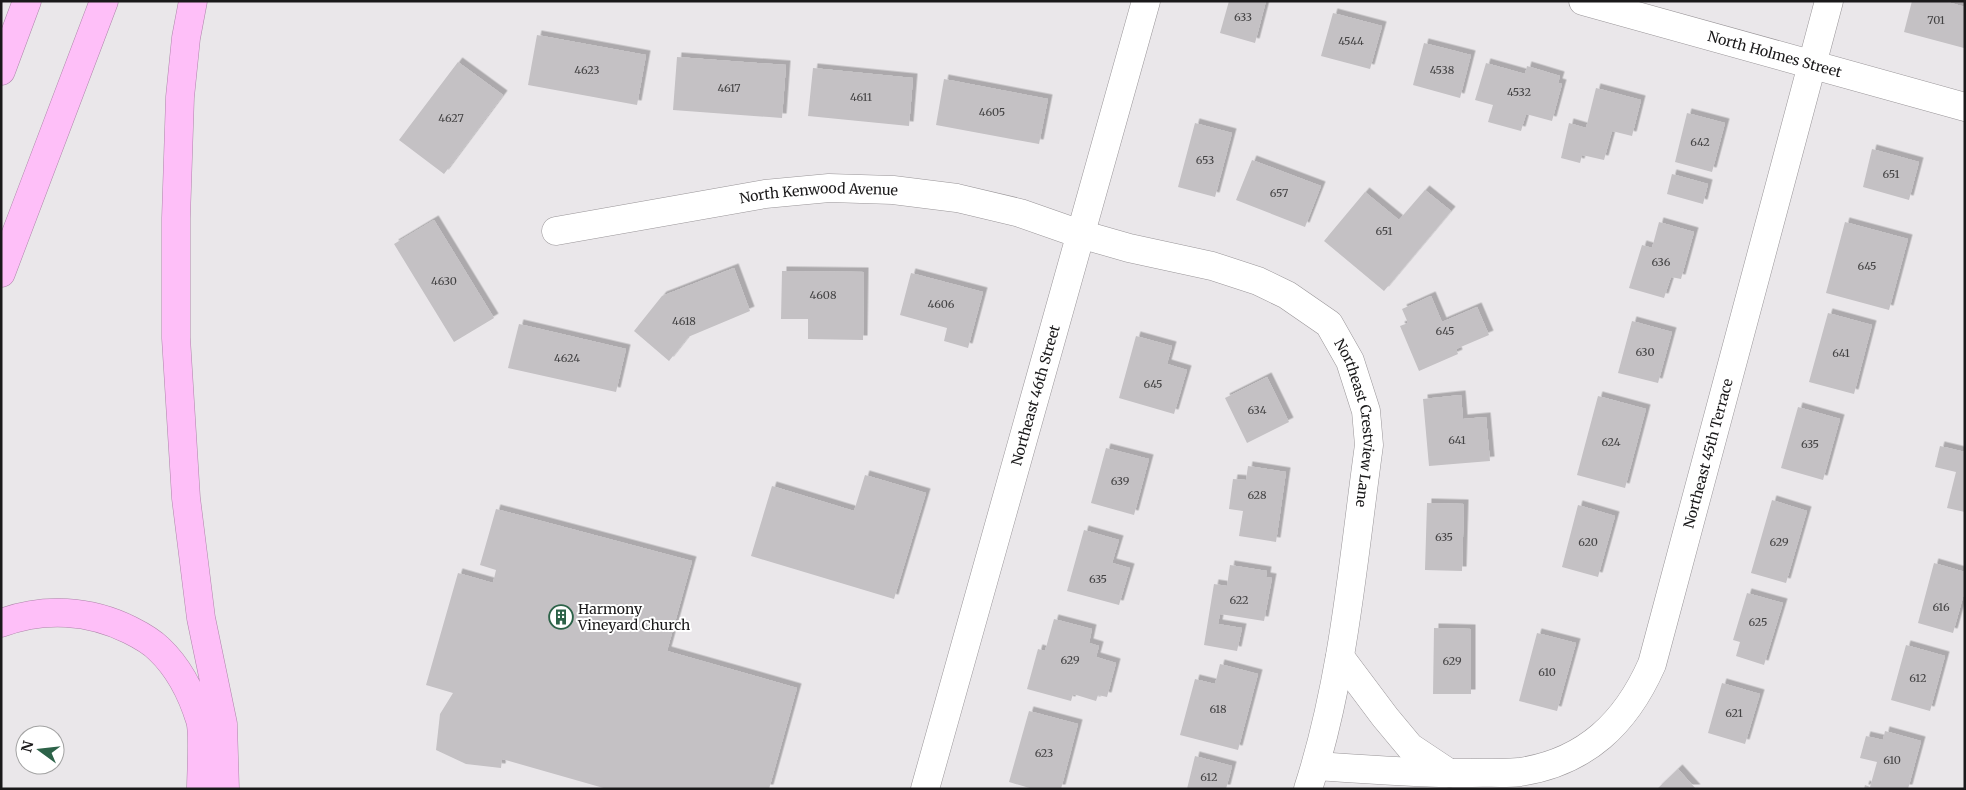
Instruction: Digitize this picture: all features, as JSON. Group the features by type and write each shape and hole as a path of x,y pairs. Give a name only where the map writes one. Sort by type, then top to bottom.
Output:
{"highway":[{"path":"1,71 27,1"},
{"path":"1,273 104,1"},
{"path":"193,1 186,38 180,97 176,218 176,338 186,498 201,618 223,724 225,789"},
{"path":"1,623 34,614 78,613 120,625 140,635 158,648 183,678 201,722 201,789"}],"street":[{"name":"Northeast 46th Street","path":"925,789 1146,1"},
{"name":"North Holmes Street","path":"1583,1 1965,107"},
{"name":"Northeast 45th Terrace","path":"1312,777 1519,772 1541,768 1583,750 1601,737 1632,704 1652,664 1829,1"},
{"name":"North Kenwood Avenue","path":"556,231 765,194 829,188 893,190 957,198 1020,213 1080,234"},
{"name":"Northeast Crestview Lane","path":"1080,234 1129,248 1212,266 1258,280 1288,295 1329,324 1350,361 1366,411 1368,445 1340,657 1312,777"},
{"path":"1340,657 1410,747 1449,773"}],"building":[{"path":"1229,1 1266,1 1255,43 1220,33"},
{"path":"1912,1 1944,1 1965,7 1964,48 1904,32"},
{"path":"1333,13 1382,26 1370,69 1321,56"},
{"path":"537,35 646,55 637,105 528,85"},
{"path":"1424,43 1471,55 1460,98 1413,85"},
{"path":"677,57 786,65 782,118 673,110"},
{"path":"458,62 503,95 444,174 399,140"},
{"path":"1486,63 1525,74 1527,66 1560,76 1558,83 1562,84 1552,121 1526,114 1521,131 1488,122 1493,105 1475,100"},
{"path":"813,68 913,78 909,126 808,116"},
{"path":"944,79 1048,99 1039,144 936,125"},
{"path":"1596,88 1641,100 1632,136 1612,131 1604,160 1582,155 1580,163 1561,158 1569,123 1586,128"},
{"path":"1687,113 1725,123 1712,172 1675,162"},
{"path":"1195,123 1232,133 1215,197 1178,187"},
{"path":"1872,149 1919,162 1909,200 1863,187"},
{"path":"1252,160 1321,186 1305,227 1236,200"},
{"path":"1672,174 1708,184 1703,204 1667,194"},
{"path":"1425,190 1451,211 1384,291 1324,241 1365,192 1399,220"},
{"path":"434,220 494,318 454,342 394,244"},
{"path":"1659,222 1694,232 1681,279 1671,277 1664,298 1629,288 1642,245 1652,248"},
{"path":"1845,222 1908,239 1889,310 1826,293"},
{"path":"734,268 750,311 688,337 669,361 634,331 662,296"},
{"path":"782,271 864,272 863,340 808,339 808,319 781,319"},
{"path":"911,273 983,292 968,348 944,341 947,328 900,315"},
{"path":"1431,296 1442,322 1477,307 1489,335 1456,349 1458,354 1419,371 1400,326 1408,323 1402,309"},
{"path":"1828,313 1872,325 1854,394 1809,382"},
{"path":"1632,321 1672,332 1658,383 1618,373"},
{"path":"519,324 626,349 616,392 508,368"},
{"path":"1136,336 1172,346 1167,364 1187,370 1174,414 1119,398"},
{"path":"1267,377 1289,422 1247,443 1225,398"},
{"path":"1461,395 1463,419 1486,417 1490,461 1429,466 1423,399"},
{"path":"1598,396 1646,409 1625,488 1577,475"},
{"path":"1798,407 1840,419 1823,480 1781,468"},
{"path":"1940,446 1965,452 1965,512 1947,508 1956,472 1935,467"},
{"path":"1106,448 1149,459 1134,515 1091,503"},
{"path":"1248,466 1286,472 1276,542 1239,536 1243,511 1229,509 1233,479 1246,480"},
{"path":"865,475 926,493 894,599 751,556 772,486 854,511"},
{"path":"1772,500 1807,511 1786,583 1751,573"},
{"path":"1427,503 1464,504 1462,571 1425,570"},
{"path":"1578,505 1615,516 1598,577 1562,567"},
{"name":"Harmony Vineyard Church","path":"496,509 692,561 667,651 797,688 769,789 607,789 502,759 501,768 466,764 436,750 440,714 453,693 426,685 458,573 493,583 496,570 480,565"},
{"path":"1084,530 1119,540 1112,563 1130,568 1119,605 1067,591"},
{"path":"1934,563 1965,572 1965,590 1953,633 1918,623"},
{"path":"1230,565 1267,571 1266,577 1272,578 1264,621 1220,614 1218,624 1242,628 1237,651 1204,645 1214,584 1227,586"},
{"path":"1747,593 1783,603 1764,665 1736,656 1740,642 1733,640"},
{"path":"1054,619 1092,629 1089,643 1099,646 1096,657 1116,663 1107,697 1098,695 1096,701 1073,694 1071,701 1027,689 1038,649 1045,651"},
{"path":"1434,628 1471,629 1471,694 1433,694"},
{"path":"1537,633 1576,643 1557,711 1519,701"},
{"path":"1906,645 1945,656 1930,711 1891,700"},
{"path":"1220,664 1258,674 1238,750 1180,735 1195,679 1215,684"},
{"path":"1722,683 1760,694 1745,744 1708,733"},
{"path":"1029,711 1078,724 1061,789 1033,789 1009,782"},
{"path":"1885,731 1921,741 1908,789 1864,789 1865,785 1870,787 1877,762 1860,758 1866,736 1883,740"},
{"path":"1195,756 1232,766 1226,789 1187,789"},
{"path":"1678,769 1696,789 1657,789"}],"place":[{"name":"Harmony Vineyard Church","path":"561,617"}]}
